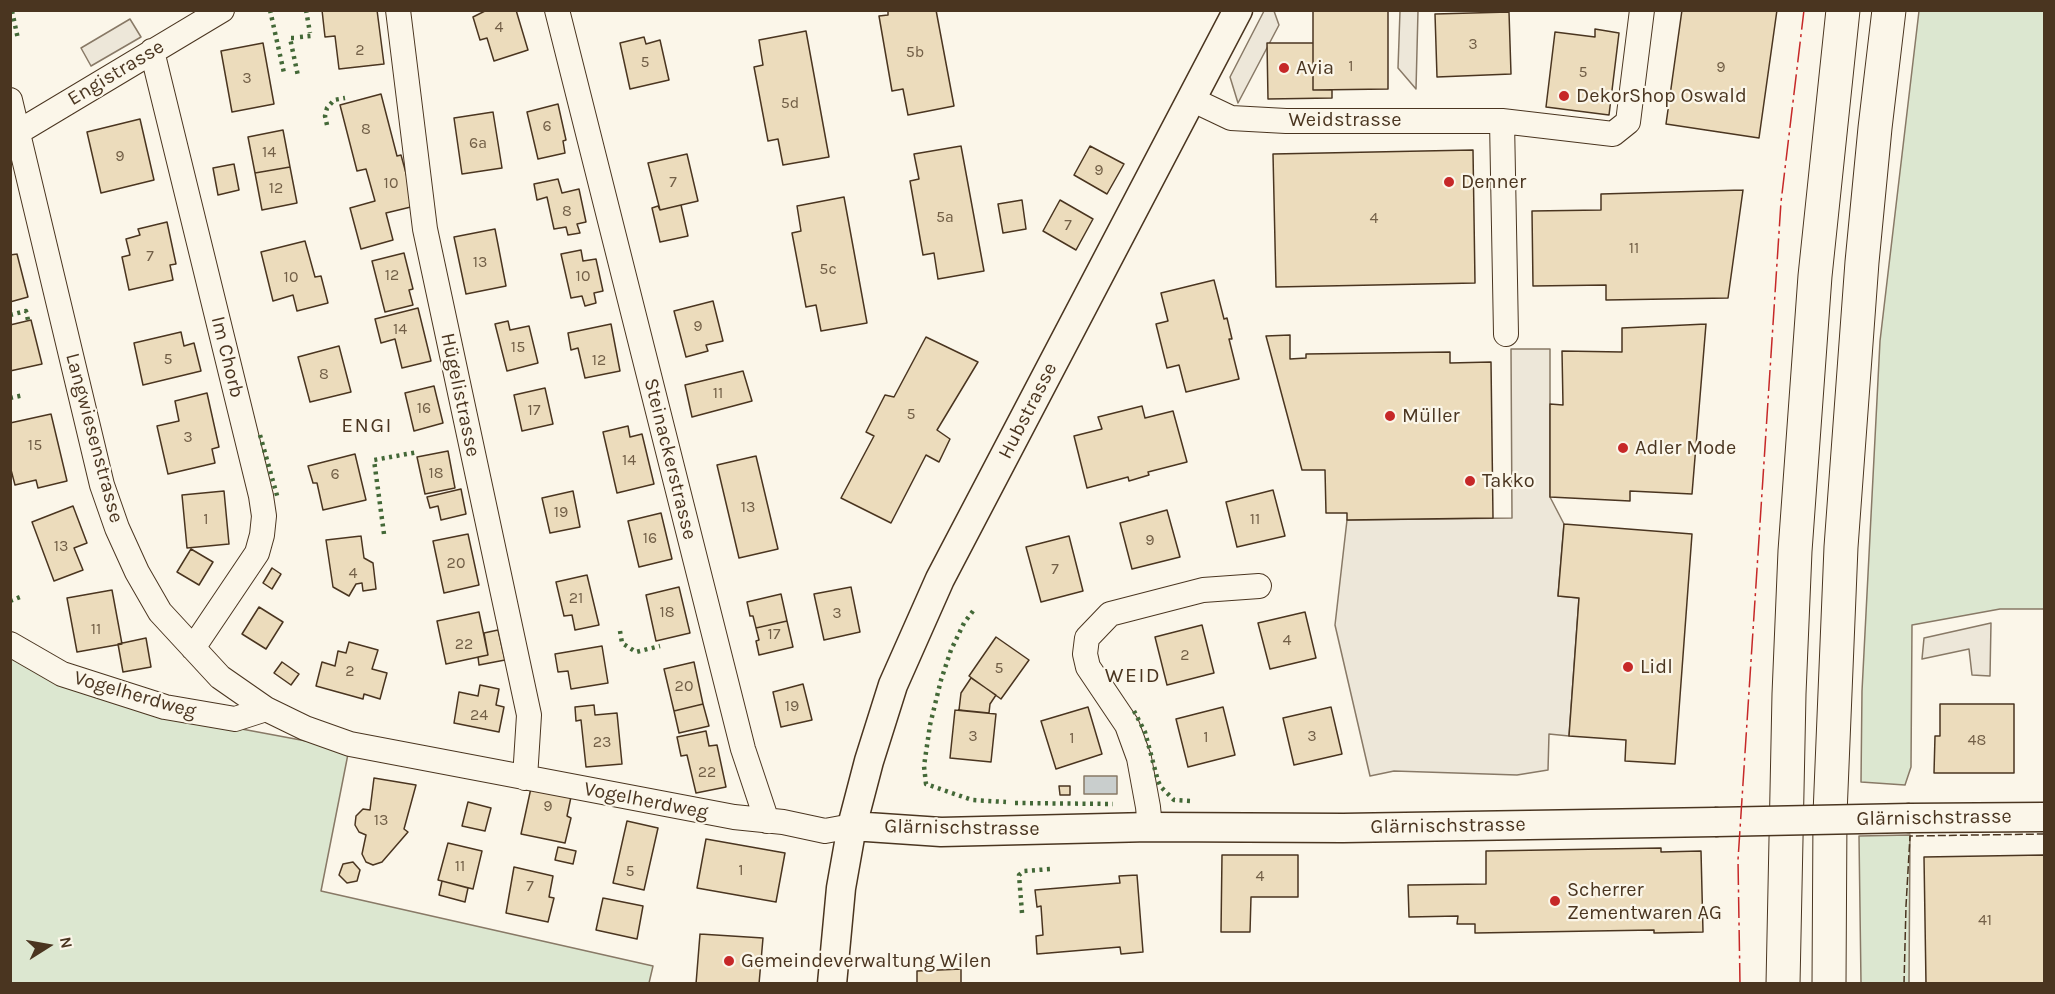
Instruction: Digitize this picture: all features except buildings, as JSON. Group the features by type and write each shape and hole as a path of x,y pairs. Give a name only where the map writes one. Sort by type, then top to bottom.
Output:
{"highway":[{"path":"1784,984 1789,694 1797,528 1815,276 1843,10"},
{"path":"1829,984 1830,814 1841,548 1862,262 1889,10"}],"street":[{"name":"Engistrasse","path":"15,135 222,10"},
{"name":"Hügelistrasse","path":"398,10 424,229 530,715 525,778"},
{"name":"Steinackerstrasse","path":"557,10 743,749 767,821"},
{"name":"Hubstrasse","path":"832,984 841,888 852,825 893,685 940,579 1238,10"},
{"name":"Weidstrasse","path":"1191,99 1231,118 1286,121 1502,121 1613,134 1628,122 1642,10"},
{"name":"Im Chorb","path":"152,51 264,516 257,553 193,648"},
{"name":"Langwiesenstrasse","path":"10,100 15,135 106,495 117,528 137,572 160,612 220,677 266,709 305,728 350,744 525,778"},
{"path":"1502,121 1506,334"},
{"path":"1150,827 1139,758 1127,725 1088,668 1085,654 1087,639 1110,614 1203,590 1259,586"},
{"name":"Vogelherdweg","path":"10,644 62,674 165,707 235,719 266,709"},
{"name":"Vogelherdweg","path":"525,778 734,817 767,821"},
{"name":"Glärnischstrasse","path":"852,825 941,832 1150,827 1343,828 2044,817"},
{"path":"767,821 825,831 852,825"}],"green space":[{"path":"1919,11 2044,11 2044,609 2000,609 1912,625 1911,767 1905,785 1861,782 1862,691 1880,341"},
{"path":"10,653 231,727 349,749 321,891 653,966 649,983 11,983"},
{"path":"1910,835 1909,983 1861,983 1859,836"}],"shaded area":[{"path":"1264,11 1274,11 1279,25 1238,103 1230,77"},
{"path":"1400,11 1418,11 1416,89 1398,68"},
{"path":"130,19 141,37 91,66 81,48"},
{"path":"1511,349 1550,349 1550,497 1564,524 1558,596 1579,598 1569,736 1549,734 1548,770 1517,775 1394,771 1370,776 1335,625 1347,520 1512,518"},
{"path":"1991,623 1990,676 1972,675 1969,649 1922,659 1924,638"},
{"path":"1084,776 1117,776 1117,794 1084,794"}],"hedge":[{"path":"270,10 284,73"},
{"path":"306,10 310,33"},
{"path":"12,11 18,39"},
{"path":"300,37 311,36"},
{"path":"294,38 290,38 298,76"},
{"path":"327,125 325,116 327,108 334,100 345,98"},
{"path":"10,315 26,311 28,320"},
{"path":"10,398 24,395"},
{"path":"260,435 278,499"},
{"path":"384,534 374,460 418,452"},
{"path":"10,601 20,597"},
{"path":"973,611 964,623 951,650 941,680 930,725 924,766 926,784 972,800 1006,802"},
{"path":"620,631 622,643 636,652 660,646"},
{"path":"1134,711 1145,732 1161,787 1174,800 1192,801"},
{"path":"1015,803 1113,804"},
{"path":"1022,913 1019,875 1024,871 1051,869"}],"fence":[{"path":"1904,984 1910,836 2044,834"}],"power":[{"path":"1740,984 1738,860 1781,202 1804,10"}],"place":[{"name":"Avia","path":"1284,68"},
{"name":"DekorShop Oswald","path":"1564,96"},
{"name":"Denner","path":"1449,182"},
{"name":"Müller","path":"1390,416"},
{"name":"Adler Mode","path":"1623,448"},
{"name":"Takko","path":"1470,481"},
{"name":"Lidl","path":"1628,667"},
{"name":"Scherrer Zementwaren AG","path":"1555,901"},
{"name":"Gemeindeverwaltung Wilen","path":"729,961"}],"district":[{"name":"ENGI","path":"367,426"},
{"name":"WEID","path":"1133,676"}]}
